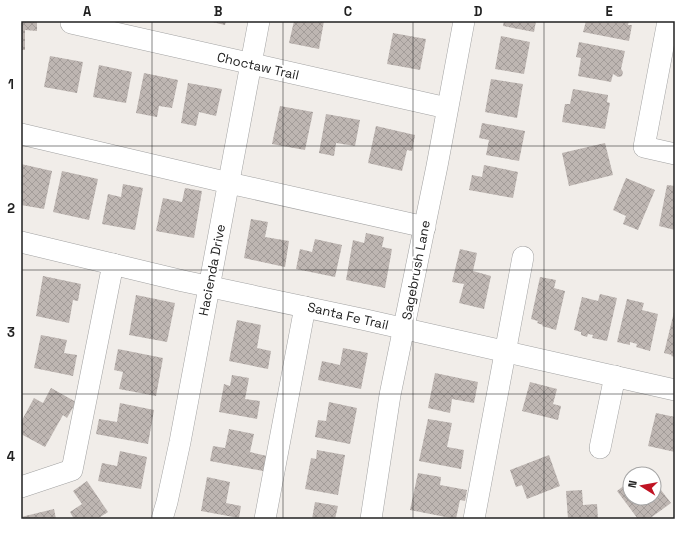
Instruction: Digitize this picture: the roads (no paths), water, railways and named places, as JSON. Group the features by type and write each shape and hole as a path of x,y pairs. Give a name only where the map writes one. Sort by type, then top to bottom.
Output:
{"street":[{"name":"Choctaw Trail","path":"72,21 71,23 448,108"},
{"name":"Hacienda Drive","path":"162,519 180,442 259,21"},
{"name":"Sagebrush Lane","path":"371,519 390,395 425,227 464,21"},
{"path":"668,21 644,147 675,154"},
{"path":"21,134 425,227"},
{"name":"Santa Fe Trail","path":"21,242 209,286 675,390"},
{"path":"474,519 523,257"},
{"path":"21,486 72,470 113,264"},
{"path":"265,519 305,307"},
{"path":"600,448 615,376"}]}
